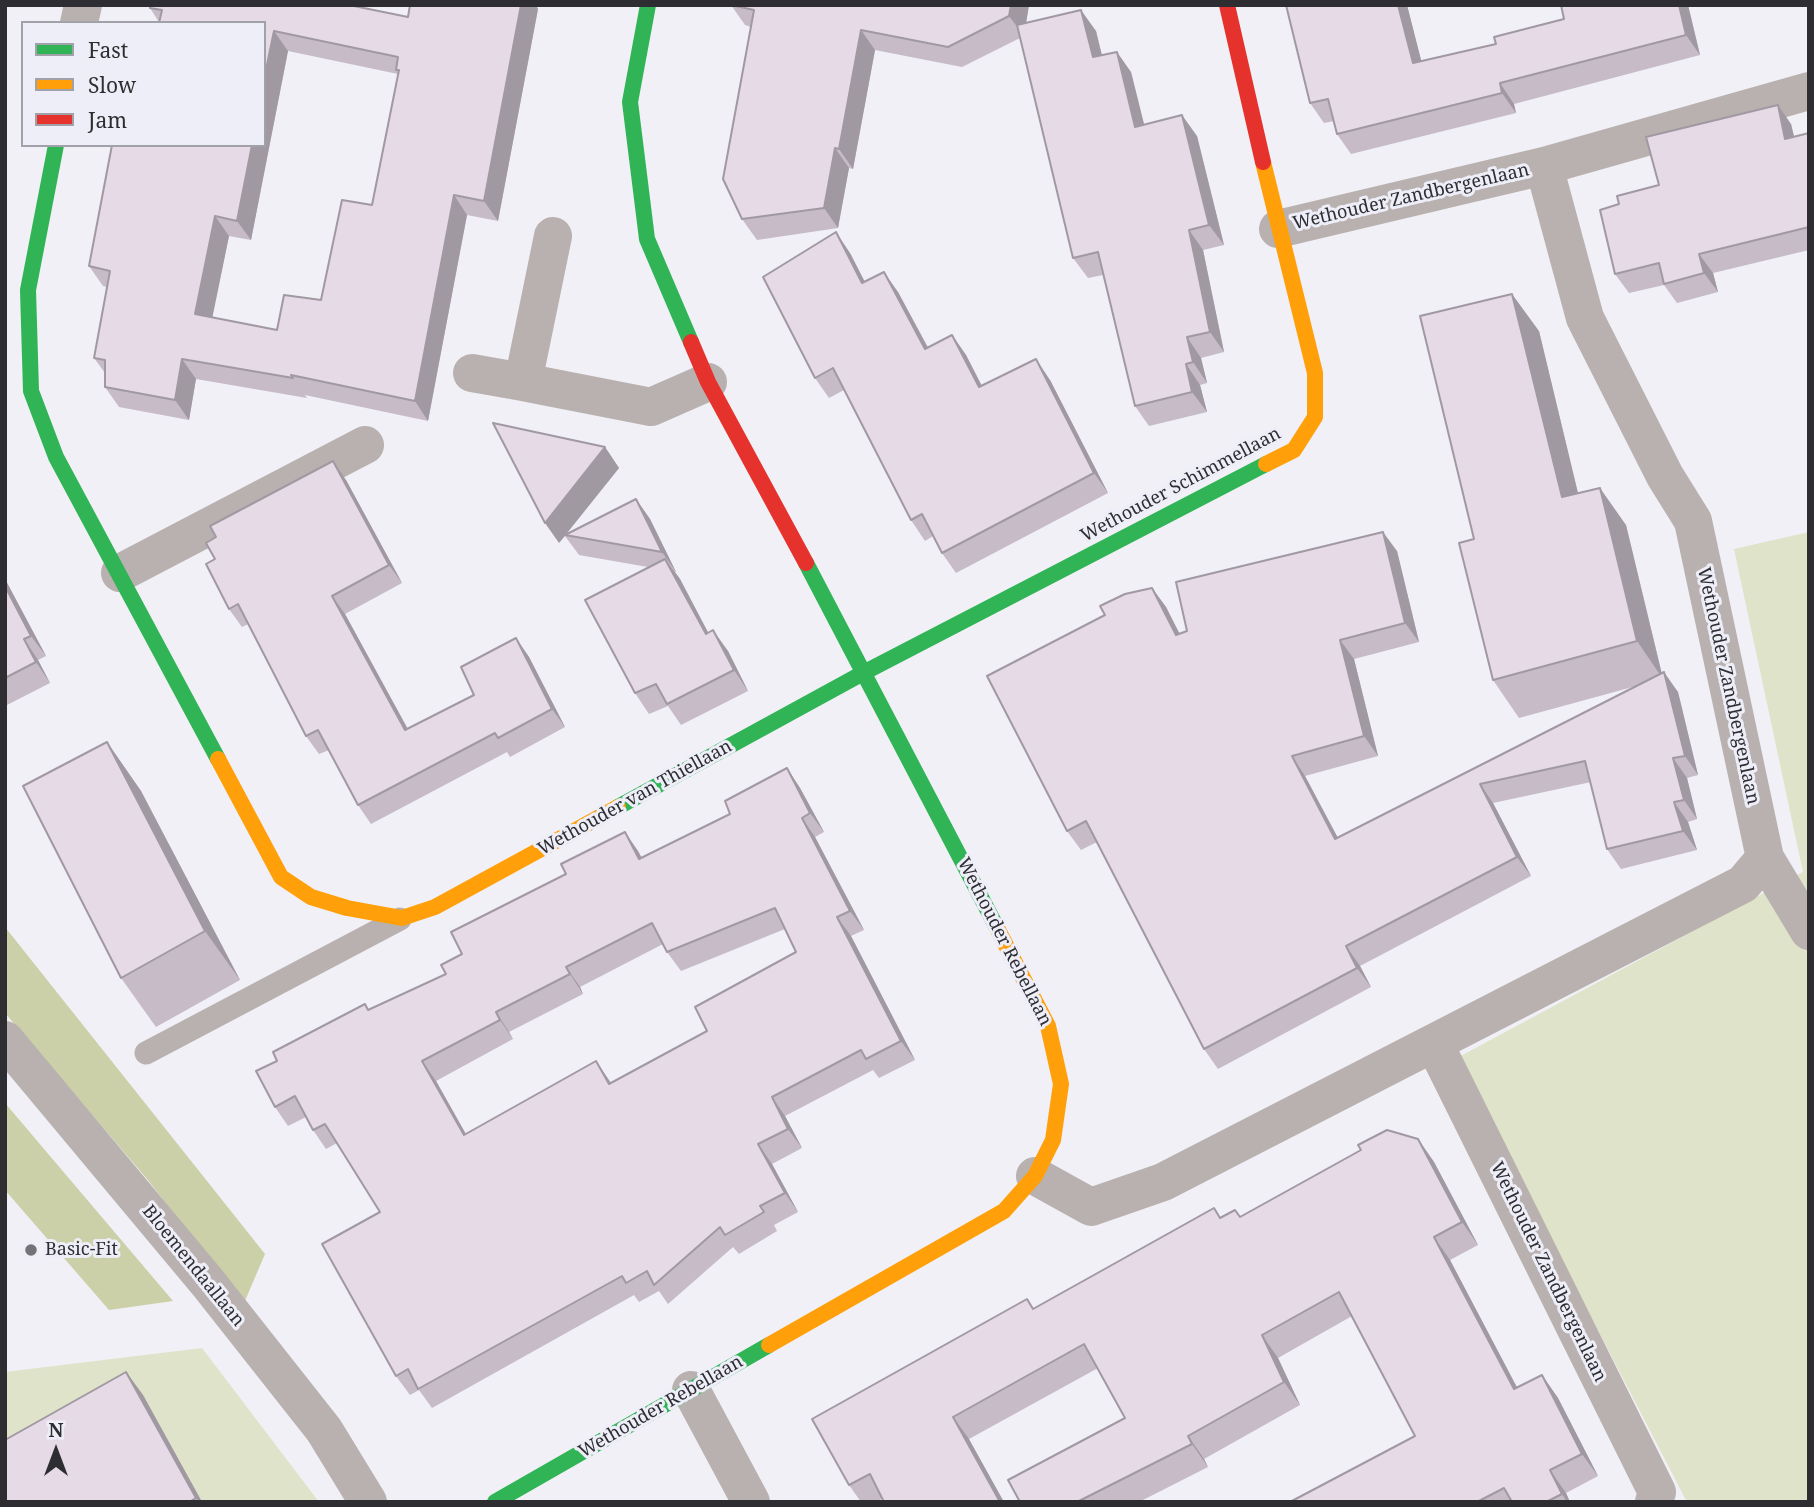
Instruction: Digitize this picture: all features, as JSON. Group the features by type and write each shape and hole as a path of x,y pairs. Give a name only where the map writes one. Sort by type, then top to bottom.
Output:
{"street":[{"name":"Wethouder Rebellaan","path":"495,1502 1004,1211 1035,1176 1053,1140 1061,1084 1048,1026 865,672 708,382 646,239 630,102 648,5"},
{"name":"Wethouder Schimmellaan","path":"865,672 1294,450 1315,418 1315,373 1278,229 1227,5"},
{"name":"Wethouder Zandbergenlaan","path":"1278,229 1544,166 1809,91"},
{"name":"Wethouder van Thiellaan","path":"56,147 28,290 31,391 56,457 281,877 311,897 347,908 402,918 435,907 865,672"},
{"name":"Wethouder Zandbergenlaan","path":"1544,166 1585,318 1665,476 1693,522 1765,858 1809,931"},
{"path":"523,382 553,236"},
{"path":"472,373 651,407 708,382"},
{"path":"120,573 365,445"},
{"path":"1035,1176 1091,1207 1164,1182 1743,884 1765,858"},
{"name":"Bloemendaallaan","path":"5,1040 208,1283 324,1430 368,1502"},
{"name":"Wethouder Zandbergenlaan","path":"1434,1043 1657,1492 1654,1502"},
{"path":"691,1390 751,1502"}],"lane":[{"name":"Wethouder van Thiellaan","path":"146,1053 402,918"}],"green space":[{"path":"1809,532 1809,1502 1687,1502 1457,1058 1803,872 1734,549"},
{"path":"5,927 265,1254 244,1303 147,1179 5,1013"},
{"path":"5,1103 173,1301 109,1310 5,1190"},
{"path":"202,1348 319,1502 51,1502 12,1435 5,1442 5,1372"}],"building":[{"path":"150,5 349,5 408,17 410,5 521,5 484,201 454,195 415,401 291,375 293,378 182,359 175,400 105,387 105,360 94,358 110,271 89,266 112,147 252,147 237,221 215,216 195,314 277,330 284,295 321,300 342,200 372,205 399,70 396,70 398,57 274,31 266,69 266,21 159,21 162,10 150,8"},
{"path":"731,5 1011,5 1009,16 948,47 861,30 839,149 835,148 824,208 742,219 723,179 754,10"},
{"path":"1286,5 1398,5 1413,63 1496,44 1494,37 1564,19 1561,5 1679,5 1686,35 1500,83 1502,93 1337,134 1328,99 1310,103"},
{"path":"1081,10 1093,57 1117,52 1135,127 1182,115 1209,225 1189,230 1210,332 1187,337 1193,362 1186,364 1192,392 1135,406 1098,252 1073,258 1017,25"},
{"path":"1778,105 1785,139 1809,133 1809,227 1699,254 1704,273 1664,284 1659,263 1615,274 1600,210 1619,204 1617,196 1659,185 1646,137"},
{"path":"836,232 862,283 884,272 925,349 952,335 979,387 1036,359 1094,473 942,553 922,514 911,520 833,368 815,378 763,277"},
{"path":"1512,294 1562,497 1600,488 1637,641 1493,680 1459,543 1474,539 1420,316"},
{"path":"493,423 605,447 545,523"},
{"path":"333,461 389,565 332,596 405,730 474,695 461,667 516,638 552,709 498,738 495,733 358,805 318,730 306,736 238,604 229,609 206,564 215,559 206,543 216,537 210,526"},
{"path":"636,499 662,552 565,535"},
{"path":"1383,532 1405,623 1340,640 1364,736 1292,756 1335,839 1664,672 1685,756 1673,758 1684,800 1674,802 1683,831 1607,849 1585,761 1480,784 1517,857 1346,946 1357,968 1204,1049 1086,821 1067,831 987,676 1105,615 1100,606 1125,594 1152,588 1176,635 1187,631 1176,582"},
{"path":"665,559 706,634 713,630 734,670 667,704 656,684 635,693 585,600"},
{"path":"5,586 31,636 24,639 36,662 5,678"},
{"path":"107,742 205,931 121,978 23,786"},
{"path":"787,768 810,813 802,818 850,911 837,917 901,1041 866,1059 861,1050 772,1097 788,1129 758,1144 785,1193 760,1206 764,1212 725,1235 720,1227 654,1285 647,1271 626,1283 622,1276 418,1389 408,1369 396,1376 322,1244 380,1212 325,1124 313,1130 295,1096 275,1107 256,1071 277,1061 273,1052 365,1004 368,1010 446,974 441,965 462,954 451,932 566,874 561,864 625,832 639,859 730,814 725,801","holes":["775,908 796,952 695,1007 707,1031 609,1084 596,1061 464,1135 422,1061 500,1020 496,1012 570,974 566,967 652,923 667,952"]},
{"path":"1387,1130 1418,1139 1462,1222 1434,1237 1514,1389 1542,1375 1582,1454 1550,1470 1562,1494 1546,1502 1512,1502 1504,1488 1477,1502 1290,1502 1415,1436 1339,1292 1262,1335 1284,1382 1188,1436 1192,1444 1077,1502 1020,1502 1008,1480 1125,1418 1084,1344 953,1417 1000,1502 884,1502 870,1474 849,1485 812,1419 1027,1299 1033,1309 1214,1208 1220,1218 1235,1210 1240,1217 1361,1150 1358,1145"},
{"path":"126,1372 196,1498 189,1502 5,1502 5,1440"}],"traffic: fast":[{"path":"648,5 630,102 647,239 691,342"},
{"path":"56,147 28,290 31,391 56,457 218,759"},
{"path":"618,807 865,672 1266,464"},
{"path":"806,563 996,926"},
{"path":"495,1502 769,1345"}],"traffic: slow":[{"path":"1263,162 1315,373 1315,417 1294,450 1266,464"},
{"path":"218,759 281,877 311,897 347,908 402,918 435,907 618,807"},
{"path":"769,1345 1004,1211 1035,1176 1053,1140 1061,1084 1048,1026 996,926"}],"traffic: jam":[{"path":"1227,5 1263,162"},
{"path":"691,342 708,382 806,563"}],"place":[{"name":"Basic-Fit","path":"31,1250"}]}
